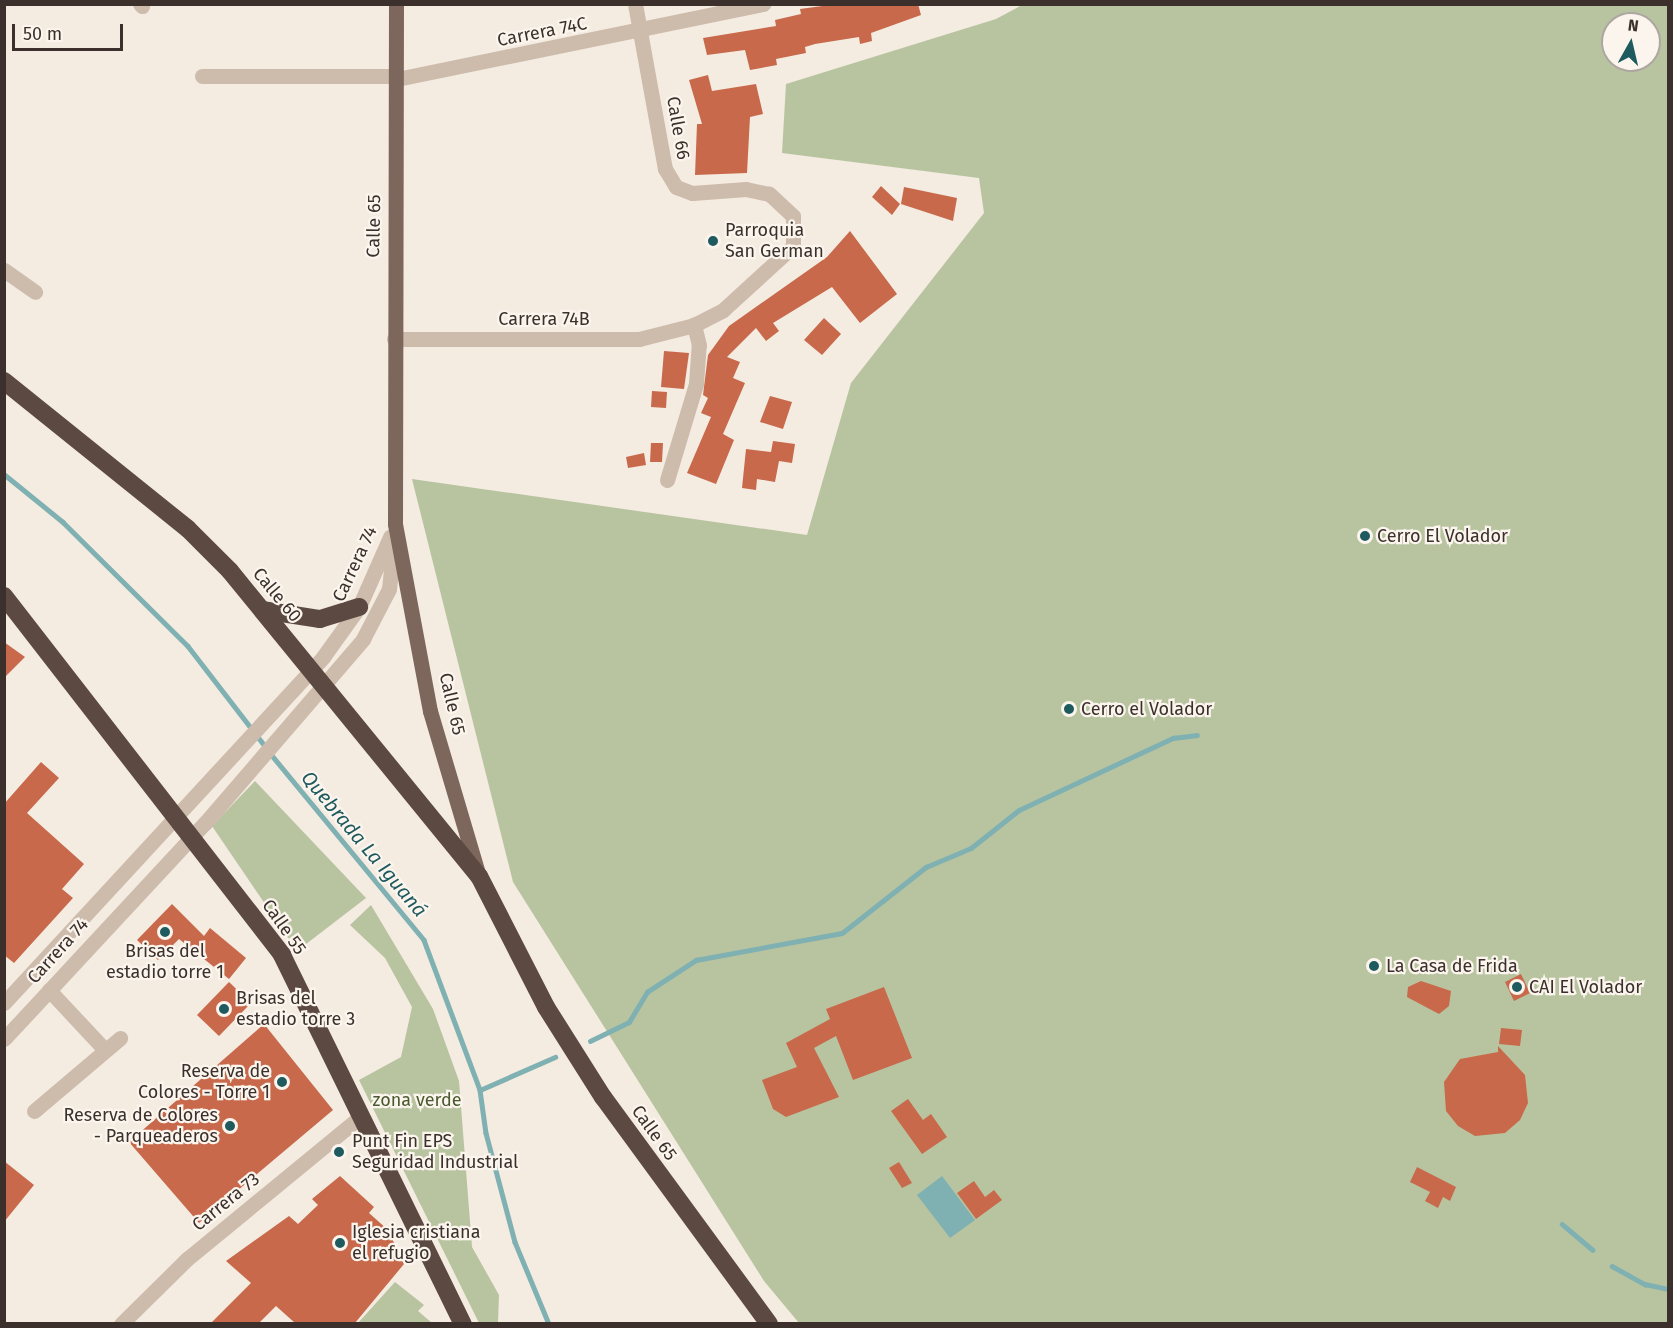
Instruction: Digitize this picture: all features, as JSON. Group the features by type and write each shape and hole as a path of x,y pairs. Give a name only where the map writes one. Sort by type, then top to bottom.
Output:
{"highway":[{"name":"Calle 60","path":"4,381 188,529 262,610 479,876"},
{"name":"Calle 55","path":"4,596 282,955 463,1323"},
{"path":"262,610 320,619 359,607"},
{"name":"Calle 65","path":"479,876 546,1007 603,1097 769,1323"}],"main road":[{"name":"Calle 65","path":"396,4 394,339 396,524 430,711 479,876"}],"street":[{"name":"Calle 66","path":"634,4 665,170 676,187 692,193 746,189 769,194 786,204 795,230"},
{"name":"Carrera 74C","path":"202,76 397,77 641,33 763,4"},
{"name":"Carrera 74B","path":"394,339 639,339 694,325 723,310 779,264 793,246 795,230"},
{"path":"4,270 35,292"},
{"path":"667,480 696,384 699,345 694,325"},
{"name":"Carrera 74","path":"4,1004 311,670 359,607 396,524"},
{"name":"Carrera 74","path":"4,1039 192,836 363,639 389,589 396,524"},
{"path":"49,990 104,1049"},
{"path":"34,1111 104,1049 120,1038"},
{"name":"Carrera 73","path":"121,1323 187,1259 361,1116"}],"green space":[{"name":"Cerro el Volador","path":"1022,5 1668,5 1668,1323 799,1323 764,1281 513,882 412,479 807,535 851,383 984,213 979,178 782,153 786,84 996,19"},
{"path":"255,781 366,898 297,951 212,826"},
{"name":"zona verde","path":"371,905 433,1009 459,1081 472,1247 499,1295 498,1323 479,1323 359,1080 401,1057 412,1007 385,958 350,925"},
{"path":"395,1282 424,1305 418,1311 432,1323 358,1323"}],"water":[{"path":"942,1176 975,1220 950,1238 917,1195"}],"building":[{"path":"837,4 918,4 921,15 871,33 872,41 860,44 859,37 815,44 805,47 806,53 776,59 777,65 750,70 745,50 707,55 703,38 776,26 775,20 801,14 800,9"},
{"path":"708,75 712,91 756,84 763,114 750,117 747,173 695,175 697,124 702,124 689,80"},
{"path":"881,186 900,204 892,215 872,197"},
{"path":"904,187 957,198 953,221 901,204"},
{"path":"850,231 897,294 860,323 832,287 773,323 779,331 766,341 756,328 727,357 740,362 733,378 745,383 723,434 734,440 716,484 687,473 711,417 701,413 708,398 703,395 708,355 729,326 827,257"},
{"path":"824,318 841,334 822,355 804,340"},
{"path":"664,351 689,353 684,389 661,387"},
{"path":"652,391 667,392 666,408 651,407"},
{"path":"770,396 792,402 783,429 760,422"},
{"path":"773,441 795,444 792,463 779,461 775,482 757,479 756,490 742,488 746,449 771,452"},
{"path":"651,443 663,443 662,462 650,462"},
{"path":"644,453 646,465 628,468 626,457"},
{"path":"4,642 25,657 4,678"},
{"path":"41,762 59,778 27,813 84,864 62,889 73,898 14,963 4,955 4,804"},
{"path":"172,904 204,936 210,928 246,958 229,979 179,939 158,960 137,940"},
{"name":"CAI El Volador","path":"1521,974 1530,993 1514,1001 1505,982"},
{"path":"1421,981 1451,991 1449,1006 1439,1014 1407,997 1408,987"},
{"name":"Brisas del estadio torre 3","path":"229,982 251,1003 219,1036 197,1015"},
{"path":"884,987 912,1058 853,1080 836,1036 814,1048 839,1097 786,1117 773,1109 762,1080 797,1067 786,1043 830,1019 826,1009"},
{"name":"Reserva de Colores - Parqueaderos","path":"264,1024 333,1110 199,1223 129,1142"},
{"path":"1501,1028 1522,1030 1520,1046 1499,1044"},
{"path":"1498,1046 1525,1075 1528,1103 1520,1120 1505,1133 1475,1136 1458,1126 1446,1111 1444,1082 1460,1059 1498,1052"},
{"path":"908,1099 923,1120 931,1114 947,1137 922,1154 891,1111"},
{"path":"4,1161 34,1185 4,1222"},
{"path":"899,1162 912,1183 902,1188 889,1168"},
{"path":"1417,1167 1456,1187 1450,1201 1443,1197 1438,1208 1425,1201 1430,1192 1410,1182"},
{"path":"340,1176 374,1207 369,1213 388,1230 404,1264 355,1323 295,1323 276,1306 259,1323 211,1323 251,1283 226,1261 289,1216 298,1224 318,1205 312,1199"},
{"path":"974,1181 985,1197 994,1190 1002,1200 976,1219 957,1193"}],"waterway":[{"name":"Quebrada La Iguaná","path":"4,474 63,522 188,646 265,746"},
{"path":"590,1041 629,1022 647,992 696,960 842,933 926,867 971,848 1019,810 1173,738 1197,735"},
{"name":"Quebrada La Iguaná","path":"270,753 424,940 480,1090 486,1133 515,1242 549,1324"},
{"path":"480,1090 555,1057"},
{"path":"1562,1224 1593,1250"},
{"path":"1612,1266 1645,1284 1668,1289"}],"place":[{"name":"Parroquia San German","path":"713,241"},
{"name":"Cerro El Volador","path":"1365,536"},
{"name":"Cerro el Volador","path":"1069,709"},
{"name":"Brisas del estadio torre 1","path":"165,932"},
{"name":"La Casa de Frida","path":"1374,966"},
{"name":"CAI El Volador","path":"1517,987"},
{"name":"Brisas del estadio torre 3","path":"224,1009"},
{"name":"Reserva de Colores - Torre 1","path":"282,1082"},
{"name":"Reserva de Colores - Parqueaderos","path":"230,1126"},
{"name":"Punt Fin EPS Seguridad Industrial","path":"339,1152"},
{"name":"Iglesia cristiana el refugio","path":"340,1243"}]}
